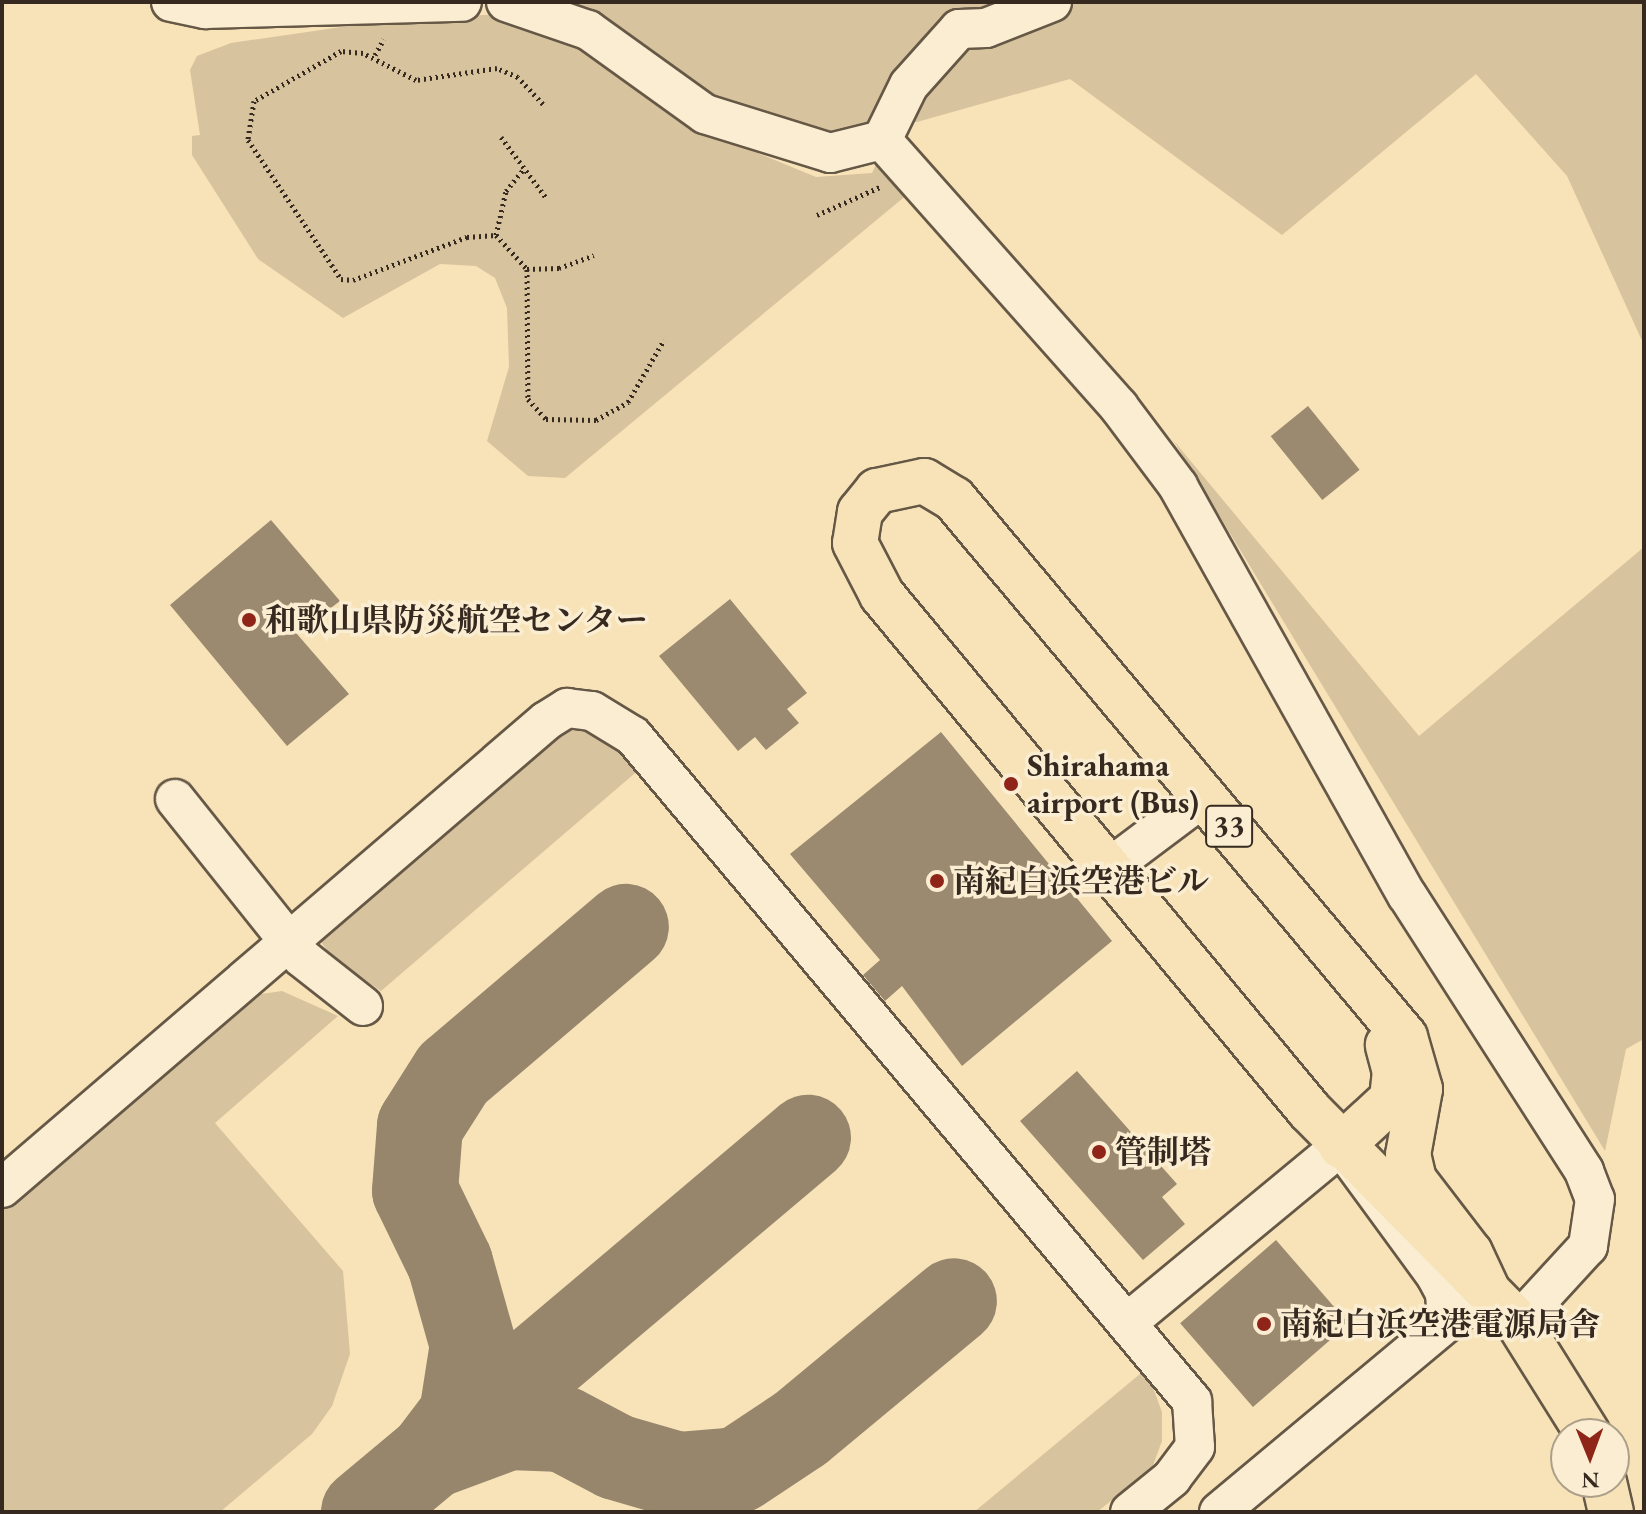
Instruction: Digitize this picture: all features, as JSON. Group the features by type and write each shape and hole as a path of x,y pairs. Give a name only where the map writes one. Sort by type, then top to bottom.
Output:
{"main road":[{"name":"33","path":"1487,1289 1470,1253 1414,1180 1408,1155 1420,1100 1415,1060 1351,971 954,499 924,481 877,491 860,512 855,543 882,595 1341,1146 1368,1165 1466,1276 1487,1289 1518,1322 1578,1418"},
{"path":"1341,1146 1386,1107 1394,1088 1393,1057 1351,971"}],"street":[{"path":"171,2 234,9 462,2"},
{"path":"506,2 588,30 672,95 743,129 830,153 882,140 909,85 959,29 986,28 1052,2"},
{"path":"882,140 1119,407 1178,486 1407,895 1584,1171 1595,1199 1588,1246 1518,1322"},
{"path":"2,1188 288,939 546,721 567,708 613,718 1192,1401 1198,1430 1195,1447 1172,1478 1130,1512"},
{"path":"1109,868 1205,796"},
{"path":"175,799 288,939 363,1006"},
{"path":"1128,1322 1341,1146 1436,1276 1445,1293 1447,1322"},
{"path":"1219,1512 1487,1289"}],"path":[{"path":"496,235 467,237 353,280 341,279 253,151 248,112 254,101 330,54 348,51 416,80 497,68 518,77 543,104"},
{"path":"501,137 547,199"},
{"path":"496,235 506,191 523,170"},
{"path":"817,215 855,204 884,185"},
{"path":"496,235 527,269 528,399 546,419 588,422 628,402 664,340"},
{"path":"527,269 559,268 594,255"}],"shaded area":[{"path":"553,2 1644,2 1644,345 1567,176 1476,74 1282,235 1070,79 917,122 884,119 813,137 709,100"},
{"path":"505,14 589,45 721,138 816,177 872,173 879,158 914,189 565,478 528,476 487,441 509,367 507,308 495,278 476,266 440,264 343,318 258,259 192,155 192,136 200,135 190,70 197,56 231,43 396,19"},
{"path":"1174,441 1419,736 1644,547 1644,1039 1626,1049 1605,1151"},
{"path":"569,726 603,732 641,768 381,991 335,960 317,937"},
{"path":"282,991 338,1016 215,1123 343,1271 350,1354 332,1406 312,1434 220,1512 2,1512 2,1202 255,995"},
{"path":"1146,1369 1162,1412 1162,1441 1152,1468 1097,1512 974,1512"}],"building":[{"path":"1308,406 1360,470 1322,500 1271,436"},
{"name":"和歌山県防災航空センター","path":"271,520 340,601 297,634 349,694 287,746 170,605"},
{"path":"730,599 807,693 787,709 799,723 766,750 755,737 738,751 659,656"},
{"name":"南紀白浜空港ビル","path":"941,732 1112,941 962,1066 902,986 885,1001 863,975 880,960 790,854"},
{"name":"管制塔","path":"1077,1071 1177,1184 1162,1197 1185,1224 1143,1260 1020,1121"},
{"name":"南紀白浜空港電源局舎","path":"1276,1240 1349,1324 1253,1407 1180,1323"}],"taxiway":[{"path":"431,1456 462,1415 473,1345 450,1263 415,1191 420,1126 453,1074 626,927"},
{"path":"449,1441 808,1138"},
{"path":"364,1512 431,1456 509,1427 563,1429 616,1457 678,1475 738,1470 800,1429 954,1301"}],"place":[{"name":"和歌山県防災航空センター","path":"249,620"},
{"name":"Shirahama airport (Bus)","path":"1011,784"},
{"name":"南紀白浜空港ビル","path":"937,881"},
{"name":"管制塔","path":"1099,1152"},
{"name":"南紀白浜空港電源局舎","path":"1264,1324"}]}
